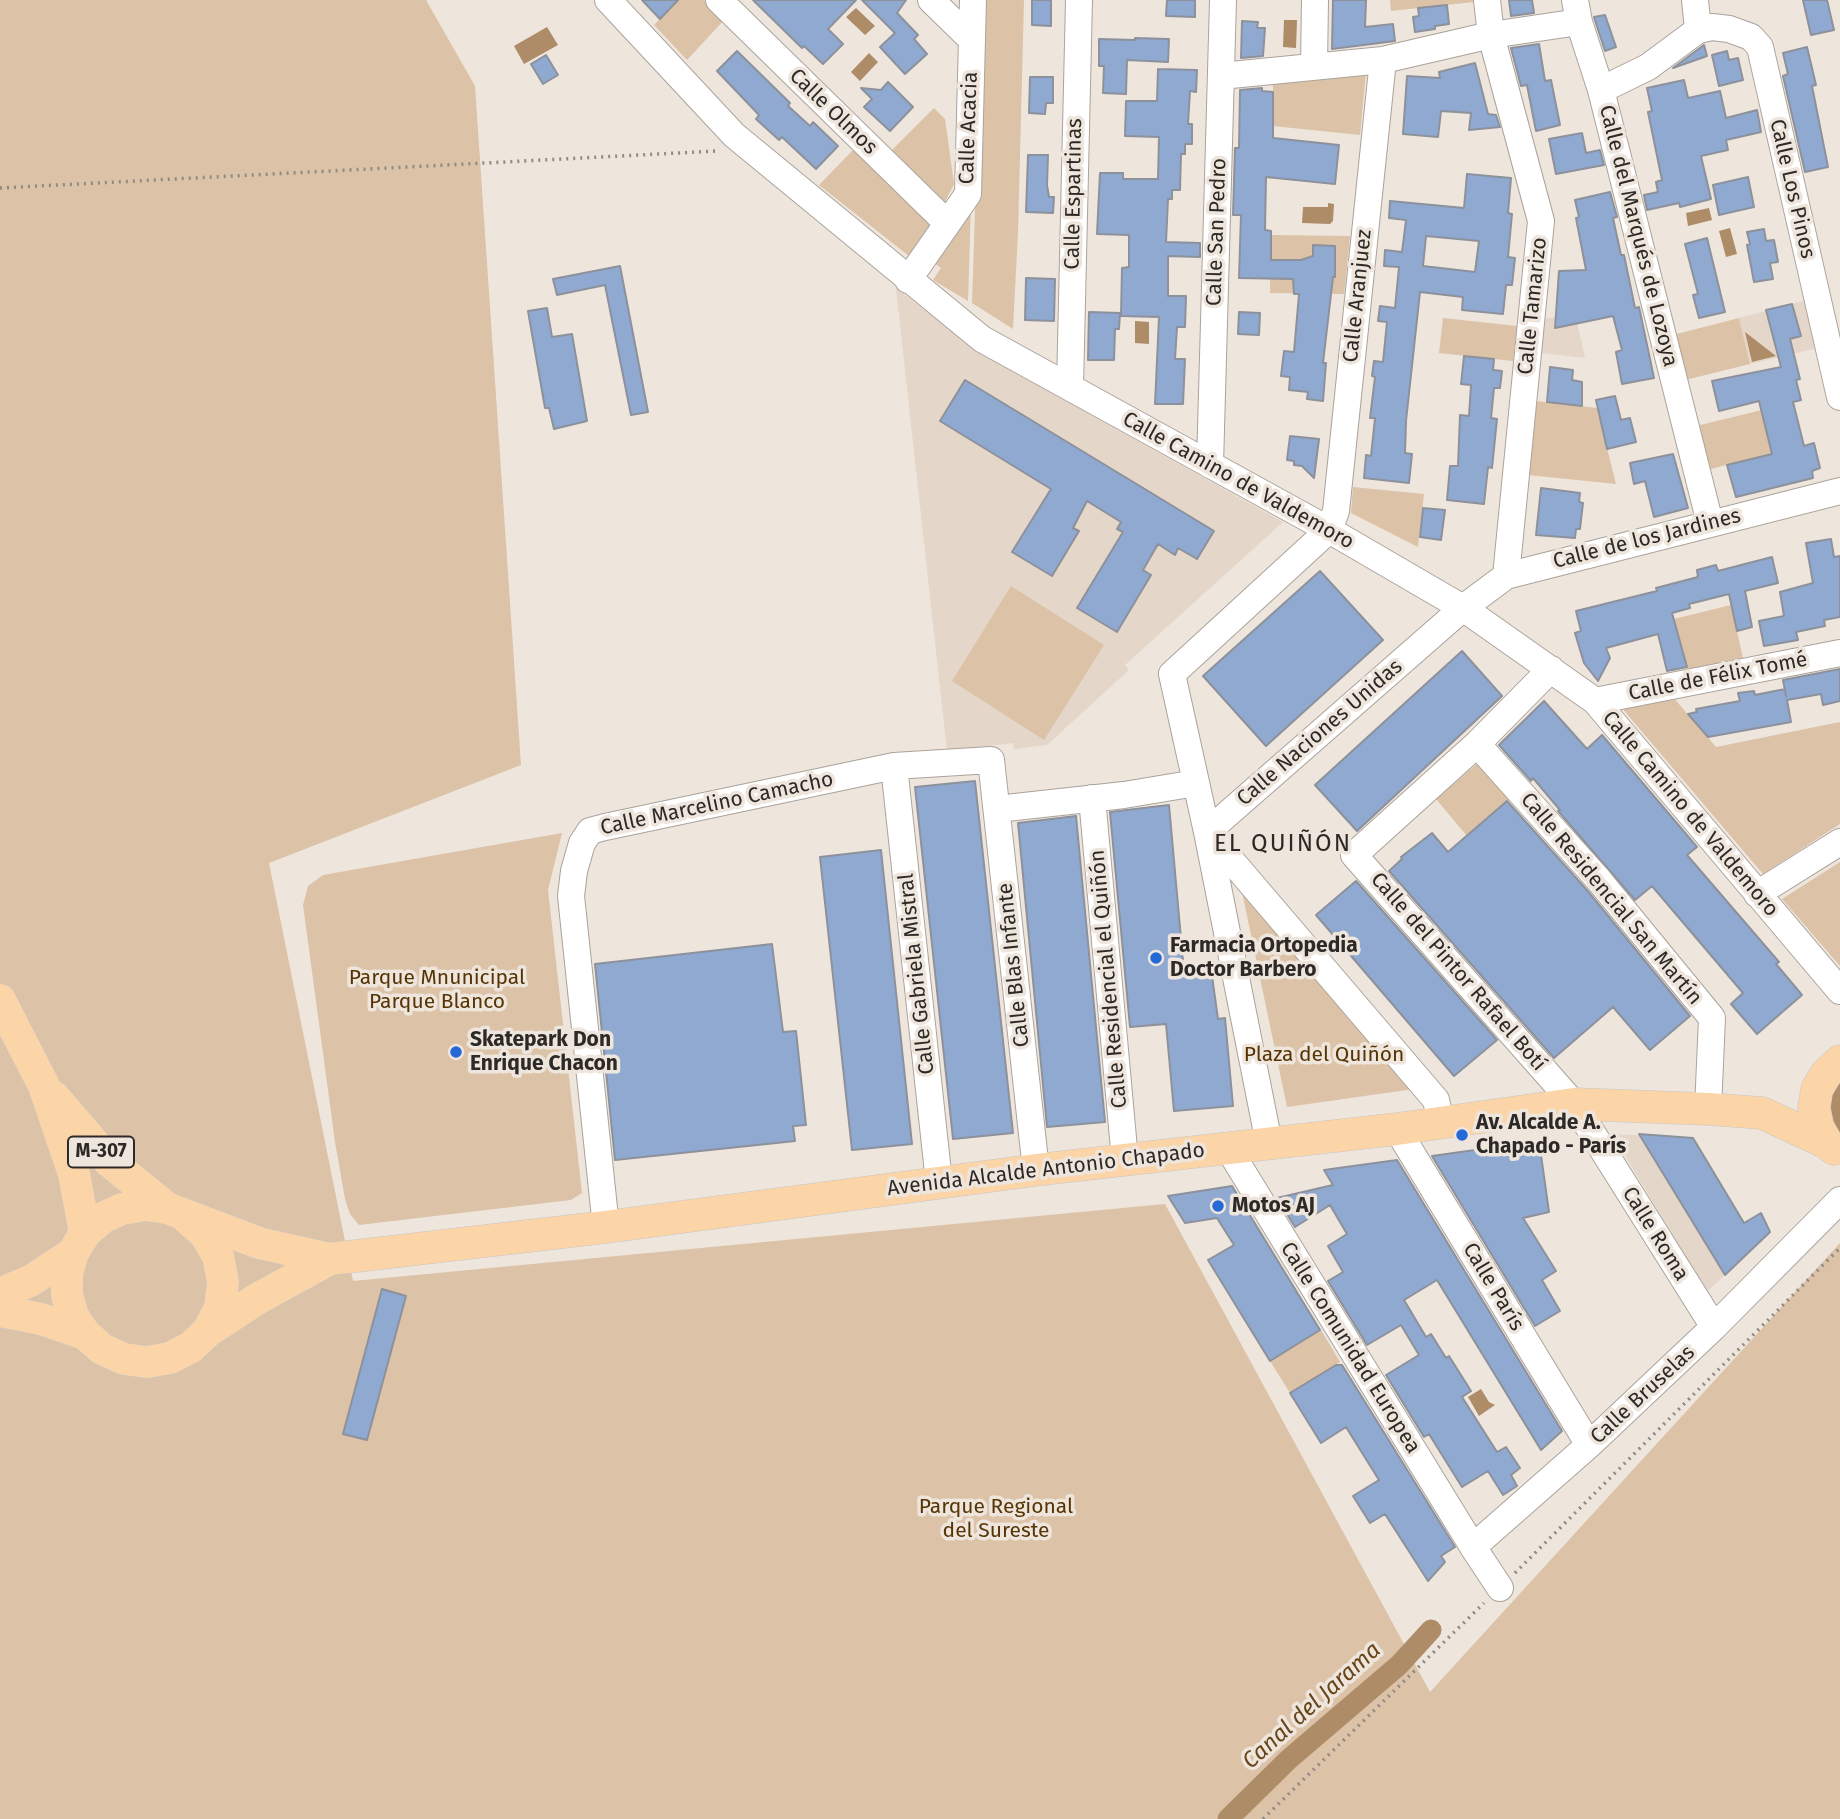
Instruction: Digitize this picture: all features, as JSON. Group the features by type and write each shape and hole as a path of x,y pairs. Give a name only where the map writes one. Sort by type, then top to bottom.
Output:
{"main road":[{"name":"M-307","path":"0,1000 44,1086 74,1174 79,1243 67,1274 73,1316 85,1334 102,1349 124,1359 147,1362 170,1358 191,1347 208,1331 220,1307 223,1282 218,1256 205,1234 109,1161 44,1086"},
{"path":"1834,1149 1818,1127 1814,1108 1817,1089 1826,1074 1839,1061"},
{"name":"Avenida Alcalde Antonio Chapado","path":"1762,1114 1817,1089"},
{"name":"Avenida Alcalde Antonio Chapado","path":"330,1259 606,1227 1036,1170 1397,1129 1574,1104 1708,1109 1762,1114 1834,1149"},
{"path":"0,1293 33,1280 79,1243 102,1218 122,1209 145,1205 259,1242 330,1259"},
{"path":"208,1331 278,1286 330,1259"},
{"name":"M-307","path":"0,1311 85,1334"}],"street":[{"name":"Calle Camino de Valdemoro","path":"608,0 734,135 982,339 1329,530 1463,608 1595,701 1840,991"},
{"name":"Calle Olmos","path":"719,0 947,223"},
{"path":"930,0 972,40"},
{"name":"Calle Acacia","path":"908,280 968,194 973,0"},
{"name":"Calle Espartinas","path":"1070,387 1079,0"},
{"name":"Calle San Pedro","path":"1210,465 1223,0"},
{"path":"1314,66 1315,0"},
{"name":"Calle Tamarizo","path":"1487,0 1491,35 1541,221 1506,576"},
{"path":"1695,0 1698,30"},
{"path":"1221,76 1382,60 1491,35 1577,11 1601,90"},
{"name":"Calle Los Pinos","path":"1698,30 1712,27 1729,29 1751,37 1760,47 1840,397"},
{"name":"Calle del Marqués de Lozoya","path":"1698,30 1648,67 1601,90 1710,523"},
{"name":"Calle Aranjuez","path":"1329,530 1336,511 1382,60"},
{"name":"Calle de los Jardines","path":"1463,608 1506,576 1840,491"},
{"path":"1269,1143 1207,832 1172,674 1329,530"},
{"name":"Calle Naciones Unidas","path":"1207,832 1463,608"},
{"name":"Calle de Félix Tomé","path":"1595,701 1840,653"},
{"name":"Calle del Pintor Rafael Botí","path":"1551,668 1477,744 1354,855 1574,1104"},
{"name":"Calle Residencial San Martín","path":"1477,744 1598,878 1712,1018 1708,1109"},
{"name":"Calle Marcelino Camacho","path":"606,1227 570,896 582,843 590,831 894,766 992,760"},
{"name":"Calle Blas Infante","path":"992,760 1036,1170"},
{"name":"Calle Gabriela Mistral","path":"894,766 939,1182"},
{"path":"997,809 1196,783"},
{"name":"Calle Residencial el Quiñón","path":"1092,798 1125,1160"},
{"path":"1207,832 1436,1100 1441,1122"},
{"path":"1757,894 1840,842"},
{"name":"Calle Roma","path":"1574,1104 1714,1327"},
{"name":"Calle París","path":"1397,1129 1589,1445"},
{"name":"Calle Comunidad Europea","path":"1228,1148 1473,1547"},
{"name":"Calle Bruselas","path":"1473,1547 1589,1445 1714,1327 1840,1199"},
{"path":"1473,1547 1500,1588"}],"path":[{"path":"0,188 751,149"},
{"path":"1263,1819 1500,1588 1840,1248"}],"shaded area":[{"path":"856,8 875,26 865,35 846,17"},
{"path":"1284,20 1297,20 1296,48 1283,47"},
{"path":"547,27 558,45 524,64 514,46"},
{"path":"869,53 878,62 860,81 851,72"},
{"path":"1328,203 1334,204 1333,221 1330,224 1302,223 1303,207 1328,207"},
{"path":"1709,208 1712,220 1688,226 1686,213"},
{"path":"1730,228 1737,254 1726,257 1719,231"},
{"path":"896,288 981,354 1283,522 1125,665 1129,670 1047,745 1014,749 1013,743 947,751"},
{"path":"1811,299 1822,347 1750,364 1739,318"},
{"path":"1575,313 1585,358 1541,353 1545,319"},
{"path":"1135,321 1149,322 1149,344 1135,343"},
{"path":"1745,332 1776,356 1752,362"},
{"path":"1840,1078 1840,1138 1829,1121 1830,1093"},
{"path":"1612,1134 1693,1138 1757,1244 1707,1292"},
{"path":"1481,1389 1489,1402 1495,1405 1479,1416 1468,1397"}],"green space":[{"name":"Parque Regional del Sureste","path":"0,0 426,0 475,86 521,765 269,863 353,1281 1165,1204 1430,1692 1840,1243 1840,1819 0,1819"},
{"path":"678,0 704,0 724,20 687,60 654,25"},
{"path":"982,0 1024,0 1013,329 972,303"},
{"path":"1390,0 1474,0 1474,2 1391,11"},
{"path":"1366,72 1360,135 1273,126 1273,80"},
{"path":"934,108 945,119 954,184 945,202 892,150"},
{"path":"855,148 932,223 909,256 819,185"},
{"path":"971,203 968,301 933,280 941,268 933,262"},
{"path":"1271,235 1350,236 1344,294 1270,293"},
{"path":"1443,318 1517,326 1513,361 1439,353"},
{"path":"1739,318 1750,364 1681,381 1669,336"},
{"path":"1536,401 1597,408 1616,484 1528,475"},
{"path":"1762,410 1772,453 1703,471 1692,427"},
{"path":"1353,487 1424,494 1418,547 1351,513"},
{"path":"1011,586 1104,645 1044,740 952,681"},
{"path":"1731,605 1743,658 1687,669 1674,619"},
{"path":"1672,696 1716,747 1840,722 1840,824 1763,874 1621,707"},
{"path":"1478,763 1509,799 1467,836 1436,799"},
{"name":"Parque Mnunicipal Parque Blanco","path":"562,833 548,890 582,1193 571,1200 359,1225 350,1214 345,1199 335,1142 303,905 308,886 323,875"},
{"path":"1840,862 1840,966 1782,899"},
{"name":"Plaza del Quiñón","path":"1241,887 1414,1089 1287,1107"},
{"path":"1321,1330 1340,1362 1290,1393 1270,1361"}],"building":[{"path":"642,0 678,0 660,19"},
{"path":"753,0 856,0 828,29 843,44 823,64 804,46 802,48"},
{"path":"862,0 906,0 897,13 918,35 914,39 927,54 905,74 880,47 895,33"},
{"path":"1032,0 1051,0 1051,26 1032,25"},
{"path":"1167,0 1195,0 1195,17 1166,16"},
{"path":"1333,0 1366,0 1365,27 1393,24 1395,41 1332,49"},
{"path":"1509,0 1532,0 1534,13 1511,16"},
{"path":"1803,0 1827,0 1834,30 1811,35"},
{"path":"1447,5 1449,24 1415,32 1413,17 1419,16 1418,8"},
{"path":"1605,15 1616,47 1605,51 1594,17"},
{"path":"1242,21 1258,22 1257,28 1265,28 1263,56 1241,58"},
{"path":"1099,39 1169,39 1168,62 1127,60 1126,94 1103,93 1104,66 1099,66"},
{"path":"1539,44 1545,81 1551,80 1560,125 1536,131 1527,85 1521,86 1511,48"},
{"path":"1704,45 1707,56 1673,68"},
{"path":"1807,47 1816,85 1812,86 1828,167 1805,172 1783,76 1788,74 1783,53"},
{"path":"737,51 790,103 788,106 810,126 813,122 838,146 816,169 782,137 779,140 756,119 759,115 717,71"},
{"path":"1727,51 1729,60 1738,58 1743,80 1719,86 1712,55"},
{"path":"546,55 558,75 543,84 531,64"},
{"path":"1475,63 1488,114 1496,115 1500,127 1469,130 1471,113 1441,111 1438,137 1403,134 1407,76 1440,78 1439,72"},
{"path":"1158,69 1197,70 1196,92 1190,91 1188,124 1192,124 1192,144 1185,144 1185,154 1181,154 1180,190 1172,190 1172,199 1168,199 1166,242 1200,243 1200,257 1168,256 1168,296 1186,296 1185,327 1177,327 1175,359 1185,359 1183,404 1155,404 1159,317 1121,316 1122,268 1129,267 1129,235 1097,234 1100,173 1123,173 1123,179 1158,179 1159,137 1125,136 1126,101 1157,101"},
{"path":"1030,77 1053,77 1053,103 1046,103 1045,114 1029,113"},
{"path":"1684,80 1688,98 1720,91 1726,118 1757,110 1761,132 1726,140 1728,150 1701,156 1711,199 1680,207 1679,203 1647,210 1644,195 1658,192 1656,182 1662,180 1648,112 1652,111 1647,88"},
{"path":"888,82 913,107 890,131 864,107 872,99 861,88 881,90"},
{"path":"1262,88 1262,91 1273,92 1273,138 1339,145 1335,184 1266,177 1265,230 1271,231 1271,260 1301,260 1313,256 1313,245 1335,246 1335,277 1323,363 1326,363 1323,401 1307,399 1308,392 1289,390 1290,377 1281,376 1284,351 1294,352 1299,294 1294,294 1293,279 1239,278 1241,215 1233,215 1235,148 1239,148 1240,90"},
{"path":"1582,133 1586,153 1600,150 1604,165 1556,174 1549,139"},
{"path":"1028,155 1048,155 1047,185 1049,197 1054,197 1053,213 1026,212"},
{"path":"1467,174 1511,178 1508,213 1512,214 1508,257 1515,258 1512,285 1506,285 1503,314 1462,310 1463,297 1420,292 1406,421 1405,453 1412,454 1409,483 1364,478 1366,455 1371,456 1375,418 1370,418 1375,377 1372,376 1374,361 1383,362 1387,322 1378,321 1380,306 1395,308 1399,267 1384,266 1385,250 1402,252 1406,220 1389,218 1390,201 1464,208","holes":["1426,236 1479,241 1475,272 1423,266"]},
{"path":"1748,177 1754,207 1719,215 1713,185"},
{"path":"1610,192 1617,217 1613,218 1621,255 1624,255 1635,308 1639,307 1654,378 1622,384 1616,352 1622,350 1613,316 1555,328 1559,271 1586,270 1575,200"},
{"path":"1764,229 1766,241 1774,240 1778,262 1770,263 1773,279 1754,282 1747,232"},
{"path":"1707,238 1725,312 1699,318 1693,295 1698,294 1685,244"},
{"path":"620,266 648,412 631,415 605,285 557,295 553,279"},
{"path":"1026,278 1055,279 1054,321 1025,320"},
{"path":"1792,304 1801,336 1790,339 1800,379 1796,380 1801,400 1793,402 1804,446 1814,443 1820,468 1812,471 1813,478 1736,497 1727,465 1772,454 1759,401 1719,411 1712,381 1781,367 1766,310"},
{"path":"547,308 552,337 572,334 587,421 554,429 549,408 545,408 528,311"},
{"path":"1089,312 1120,313 1119,329 1115,329 1114,360 1088,360"},
{"path":"1239,312 1260,313 1259,335 1238,334"},
{"path":"1464,356 1494,359 1493,370 1502,371 1500,388 1494,388 1491,418 1497,419 1492,468 1488,467 1484,504 1447,500 1450,466 1458,466 1460,415 1469,416 1471,385 1461,384"},
{"path":"1550,367 1573,370 1572,380 1582,382 1582,406 1547,402"},
{"path":"965,380 1214,531 1197,559 1178,548 1175,555 1158,544 1143,570 1151,575 1117,632 1077,608 1123,532 1117,529 1121,522 1087,501 1073,528 1079,531 1052,576 1012,552 1051,489 940,421"},
{"path":"1615,396 1621,420 1630,418 1636,442 1607,449 1596,400"},
{"path":"1290,436 1319,439 1314,478 1302,466 1287,460"},
{"path":"1673,454 1688,508 1654,517 1645,481 1634,484 1630,463"},
{"path":"1541,488 1580,493 1579,502 1583,503 1580,529 1576,529 1575,538 1536,535"},
{"path":"1423,508 1445,510 1441,540 1420,537"},
{"path":"1831,539 1834,557 1840,556 1840,617 1824,620 1825,626 1796,632 1798,640 1764,646 1759,621 1784,616 1780,592 1813,583 1806,543"},
{"path":"1772,557 1778,583 1745,591 1752,627 1737,631 1729,594 1689,604 1690,608 1672,613 1687,667 1667,671 1658,634 1606,648 1610,658 1598,681 1584,663 1575,633 1581,631 1576,611 1657,591 1656,588 1698,577 1697,570 1716,565 1718,571"},
{"path":"1320,571 1383,640 1266,746 1203,676"},
{"path":"1462,651 1502,696 1357,831 1315,785"},
{"path":"1840,669 1840,701 1823,705 1821,694 1787,700 1791,722 1708,737 1688,714 1697,712 1696,709 1740,701 1738,693 1754,691 1755,695 1785,689 1783,680"},
{"path":"1544,701 1587,749 1602,735 1697,847 1687,855 1779,962 1776,964 1802,995 1757,1034 1731,1004 1743,993 1652,886 1635,900 1533,778 1531,781 1499,745"},
{"path":"975,781 1013,1133 953,1139 915,787"},
{"path":"1507,801 1586,889 1690,1016 1650,1050 1613,1007 1554,1058 1389,871 1401,857 1432,833 1448,852"},
{"path":"1169,805 1184,972 1211,969 1218,1019 1225,1018 1233,1106 1174,1111 1166,1024 1130,1027 1110,812"},
{"path":"1076,816 1105,1122 1047,1127 1018,823"},
{"path":"881,850 912,1144 852,1150 820,857"},
{"path":"1356,881 1497,1040 1454,1076 1316,915"},
{"path":"772,944 783,1032 796,1031 806,1125 793,1126 795,1141 615,1160 595,964"},
{"path":"1639,1134 1693,1138 1744,1223 1761,1213 1770,1232 1725,1275"},
{"path":"1539,1141 1549,1212 1523,1218 1556,1271 1542,1280 1560,1311 1535,1326 1432,1156"},
{"path":"1397,1160 1562,1431 1541,1450 1437,1280 1404,1300 1426,1337 1431,1334 1471,1391 1462,1397 1497,1452 1506,1447 1520,1468 1511,1475 1517,1486 1503,1495 1488,1471 1462,1487 1429,1434 1424,1437 1386,1375 1419,1355 1401,1325 1367,1345 1328,1281 1343,1272 1328,1246 1347,1234 1330,1205 1295,1227 1277,1198 1333,1185 1324,1170"},
{"path":"1232,1186 1320,1330 1270,1361 1208,1260 1234,1245 1217,1218 1185,1223 1168,1196"},
{"path":"382,1289 406,1296 367,1440 343,1434"},
{"path":"1336,1365 1342,1365 1455,1547 1441,1556 1445,1562 1428,1581 1385,1514 1370,1523 1353,1496 1379,1480 1346,1427 1321,1443 1290,1393"}],"waterway":[{"name":"Canal del Jarama","path":"1228,1819 1289,1759 1399,1665 1431,1630"}],"place":[{"name":"Farmacia Ortopedia Doctor Barbero","path":"1156,958"},
{"name":"Skatepark Don Enrique Chacon","path":"456,1052"},
{"name":"Av. Alcalde A. Chapado - París","path":"1462,1135"},
{"name":"Motos AJ","path":"1218,1206"}],"district":[{"name":"EL QUIÑÓN","path":"1283,844"}]}
